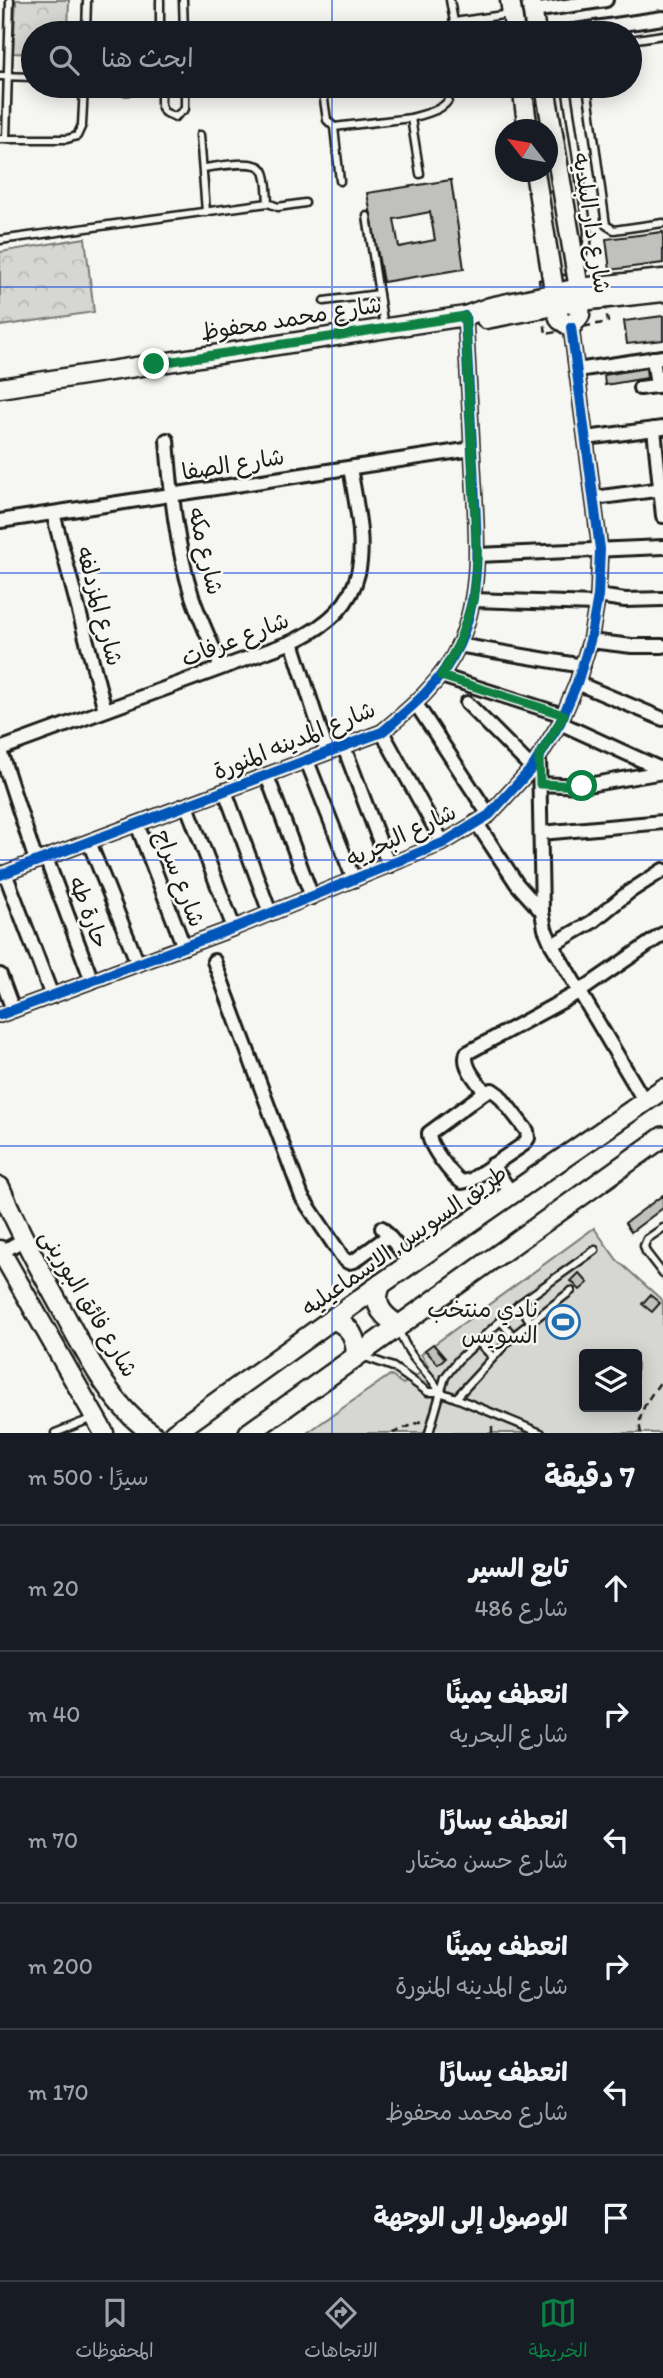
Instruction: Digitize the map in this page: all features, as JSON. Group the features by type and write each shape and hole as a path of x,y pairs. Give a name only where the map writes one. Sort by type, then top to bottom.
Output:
{"main road":[{"name":"طريق السويس, الاسماعيليه","path":"174,1433 381,1284 663,1089"},
{"path":"248,1433 663,1137"},
{"path":"381,1284 376,1293 377,1304 382,1313 398,1325"},
{"path":"333,1320 349,1329 354,1336 356,1356"}],"street":[{"path":"532,5 606,0"},
{"path":"642,21 663,18"},
{"path":"524,98 526,119"},
{"name":"شارع دار البلديه","path":"546,98 549,119"},
{"name":"شارع دار البلديه","path":"558,178 580,294 580,315 571,327"},
{"path":"537,182 555,300 560,320 571,327"},
{"name":"شارع محمد محفوظ","path":"0,388 465,316 490,307 555,300 663,279"},
{"name":"شارع محمد محفوظ","path":"580,294 663,292"},
{"name":"شارع المدينه المنورة","path":"2,874 382,732 416,704 441,676 458,645 473,600 477,555 465,316"},
{"name":"شارع البحريه","path":"0,1015 234,928 443,843 489,815 536,762 562,719 577,683 590,641 597,600 600,548 571,327"},
{"path":"577,370 658,357 660,385 640,388"},
{"path":"586,438 659,428 663,516"},
{"name":"شارع مكه","path":"166,439 178,539 192,597 221,667"},
{"name":"شارع الصفا","path":"0,521 472,449"},
{"name":"شارع عرفات","path":"0,750 292,642 324,625 338,612 357,579 361,561 362,542 350,468"},
{"path":"594,498 662,489"},
{"name":"شارع المزدلفه","path":"53,513 105,710"},
{"path":"477,555 663,547"},
{"path":"473,600 663,599"},
{"path":"590,641 632,646 663,646"},
{"path":"292,642 327,752"},
{"path":"458,645 583,666"},
{"path":"441,676 562,719 663,771"},
{"path":"577,683 663,719"},
{"path":"467,703 536,762 540,784 542,912 545,929 645,1102"},
{"path":"416,704 489,815"},
{"path":"382,732 443,843"},
{"path":"344,747 389,866"},
{"name":"حارة طه","path":"0,750 41,860 92,981"},
{"path":"307,761 354,880"},
{"path":"540,784 582,786 663,771"},
{"path":"267,776 312,897"},
{"path":"225,791 270,913"},
{"path":"187,806 234,928"},
{"path":"476,822 517,884 542,912"},
{"path":"541,833 663,822"},
{"name":"شارع سراج","path":"137,824 184,947"},
{"path":"89,842 138,964"},
{"path":"552,945 592,922 629,892 663,870"},
{"path":"2,874 52,996"},
{"path":"485,1092 466,1064 467,1053 579,992 663,934"},
{"path":"214,961 307,1208 348,1262 354,1261 385,1232 411,1263"},
{"path":"0,975 13,1010"},
{"path":"492,1090 499,1095 528,1134 524,1144 471,1180 458,1180 428,1140 431,1131 485,1092 492,1090"},
{"path":"492,1165 512,1194"},
{"name":"شارع فائق البورينى","path":"0,1188 23,1240 94,1368 134,1419 152,1433"},
{"path":"23,1240 0,1252 100,1425"}],"lane":[{"path":"10,0 4,76 3,139 67,139 77,136 82,125 83,98"},
{"path":"86,21 87,0"},
{"path":"160,0 160,21"},
{"path":"183,0 184,21"},
{"path":"450,0 454,21"},
{"path":"458,21 511,7"},
{"path":"642,38 663,35"},
{"path":"161,98 164,112 175,117 185,109 185,98"},
{"path":"324,98 327,120 334,127 340,181"},
{"path":"334,127 411,118 446,104 449,98"},
{"path":"568,98 588,232 582,256 576,266"},
{"path":"589,98 606,225 614,230 663,223"},
{"path":"411,118 420,174"},
{"path":"200,135 206,212"},
{"path":"203,169 250,163 259,165 265,173 268,203"},
{"path":"0,240 268,203 278,207 305,203"},
{"path":"367,216 384,329"},
{"path":"324,301 379,294"},
{"path":"662,1272 644,1246 647,1239 663,1228"},
{"path":"429,1433 440,1392 450,1369 519,1304 595,1250"},
{"path":"456,1398 513,1336 571,1291"},
{"path":"519,1304 530,1321"},
{"path":"500,1320 513,1336"},
{"path":"398,1325 408,1353 440,1392"},
{"path":"477,1341 492,1356"},
{"path":"356,1356 385,1363 428,1392 440,1392 541,1433"},
{"path":"55,1433 100,1425"}],"path":[{"path":"641,1433 638,1423 640,1415 663,1378"},
{"path":"393,1433 415,1423 432,1421"}],"green space":[{"path":"16,0 69,0 68,21 21,21 21,53 13,53"},
{"path":"85,238 94,312 0,326 0,252"},
{"name":"نادي منتخب السويس","path":"594,1228 617,1260 663,1301 663,1433 307,1433 390,1375 403,1384 429,1367 421,1354"}],"building":[{"path":"451,180 464,269 383,282 367,193","holes":["430,212 435,240 399,247 394,219"]},
{"path":"663,232 663,263 610,270 606,239"},
{"path":"663,316 663,340 627,344 624,321"},
{"path":"646,368 647,378 605,385 604,375"},
{"path":"663,1195 663,1208 631,1232 625,1223"},
{"path":"579,1273 588,1283 580,1290 571,1281"},
{"path":"650,1295 660,1303 652,1312 642,1304"},
{"path":"433,1344 445,1358 438,1364 425,1350"}],"cycle path":[{"path":"0,875 382,732 435,682 459,645 467,623 475,579 476,534 465,316"},
{"path":"0,1015 234,928 443,843 489,815 532,768 560,723 577,683 590,641 598,596 600,549 571,327"}],"place":[{"name":"نادي منتخب السويس","path":"563,1322"}],"route":[{"path":"154,364 465,316 477,555 473,600 458,645 441,676 564,715 539,757 540,784 582,786"}]}
